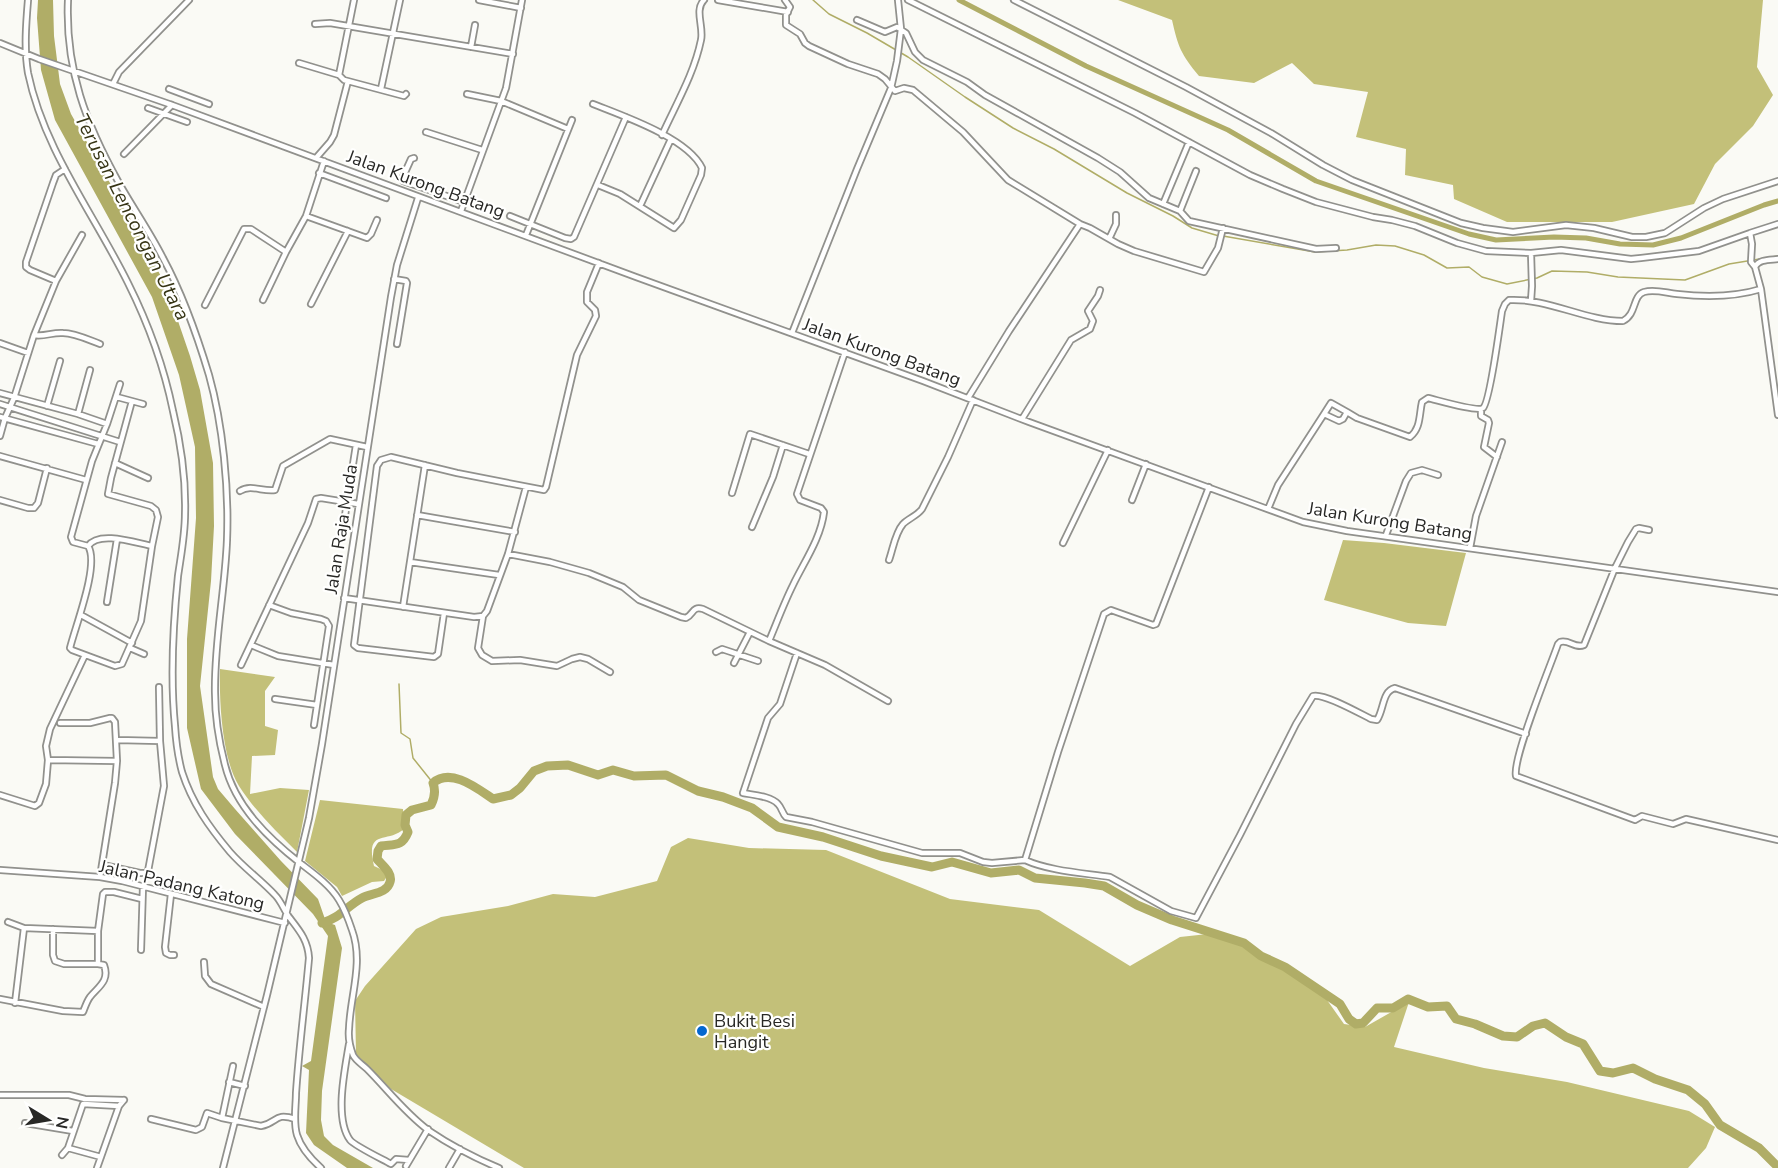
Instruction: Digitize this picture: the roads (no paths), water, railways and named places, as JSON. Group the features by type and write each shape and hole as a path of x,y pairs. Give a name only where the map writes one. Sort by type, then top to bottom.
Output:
{"street":[{"path":"28,0 26,54 28,71 46,130 128,284 161,366 173,408 182,460 185,495 184,534 172,672 173,708 182,772 201,816 231,853 277,897 303,936 309,950 297,1073 295,1119 296,1133 300,1143 306,1153 321,1168"},
{"path":"68,0 72,71 79,95 102,151 177,285 210,378 225,466 228,513 215,691 221,747 228,779 240,803 258,824 299,865 318,878 339,900 353,935 356,958 356,982 342,1082 341,1116 351,1140 391,1164 396,1159 409,1160"},
{"path":"113,84 121,70 189,0"},
{"path":"339,75 354,0"},
{"path":"381,89 400,0"},
{"path":"479,0 521,8"},
{"path":"461,212 508,78 522,0"},
{"path":"718,0 788,12"},
{"path":"785,0 790,5 785,20 786,25 800,34 805,43 834,59 882,76 895,91 904,88 913,90 963,132 1008,180 1080,224 1134,251 1204,272 1218,248 1222,230"},
{"path":"792,333 891,88 901,29 898,0"},
{"path":"908,0 1135,113 1250,175 1316,202 1415,226 1469,247 1499,252 1531,253 1561,250 1631,259 1659,257 1699,251 1778,224"},
{"path":"1014,0 1186,87 1333,171 1472,226 1513,232 1566,225 1594,228 1632,237 1652,236 1672,228 1723,199 1778,181"},
{"path":"662,135 690,77 696,59 702,35 699,11 701,1"},
{"path":"856,20 885,32 897,27 901,29 906,33 920,57 1098,158 1120,172 1149,198 1180,211 1189,220 1222,230 1316,249 1336,248"},
{"path":"315,24 330,23 513,54"},
{"path":"471,47 475,25"},
{"name":"Jalan Kurong Batang","path":"0,43 1311,525 1778,592"},
{"path":"299,63 339,75 344,80 404,96 406,94"},
{"path":"316,158 334,135 348,81"},
{"path":"168,89 209,104"},
{"path":"467,94 501,101 568,129"},
{"path":"193,113 198,99"},
{"path":"593,104 671,139 691,152 702,168 681,220 675,227 671,227 620,194 598,185"},
{"path":"124,154 172,105"},
{"path":"148,108 188,123"},
{"path":"510,216 571,239 576,234 626,117"},
{"path":"526,236 572,120"},
{"path":"426,132 482,150"},
{"path":"640,206 671,139"},
{"path":"1163,204 1189,142"},
{"path":"414,158 411,159 403,181 464,202"},
{"path":"263,300 306,216 324,161"},
{"path":"56,281 30,270 26,267 26,261 53,183 57,175 65,169"},
{"path":"1180,211 1196,171"},
{"path":"319,173 386,198"},
{"name":"Jalan Raja Muda","path":"223,1168 299,865 319,765 394,279 418,198"},
{"path":"1109,239 1116,224 1116,215"},
{"path":"306,216 367,238 376,220"},
{"path":"889,560 900,530 922,508 948,457 971,399 1009,331 1080,224"},
{"path":"205,304 244,229 251,229 286,252"},
{"path":"311,304 348,231"},
{"path":"1750,233 1751,262 1755,267 1761,289 1778,415"},
{"path":"0,436 3,418 14,398 34,335 56,281 82,235"},
{"path":"1531,253 1531,302"},
{"path":"1755,267 1759,262 1778,259"},
{"path":"444,613 438,654 434,657 358,648 353,643 377,466 385,457 391,457 526,487 542,490 546,487 577,355 596,316 596,310 587,302 587,292 599,263"},
{"path":"394,279 407,283 397,344"},
{"path":"1497,457 1484,447 1489,423 1481,416 1481,409 1487,399 1505,304 1509,300 1531,302 1623,321 1631,315 1637,299 1643,292 1729,295 1747,294 1761,289"},
{"path":"1022,419 1071,340 1090,328 1093,321 1088,311 1100,290"},
{"path":"34,335 66,333 100,344"},
{"path":"0,343 28,353"},
{"path":"769,641 793,585 815,543 823,517 824,512 821,508 800,500 796,494 845,352"},
{"path":"47,406 60,361"},
{"path":"78,414 90,370"},
{"path":"120,384 86,480 71,537 73,542 86,545 91,554 87,591 70,648 118,666 122,664 141,621 158,513 151,506 108,494 132,401"},
{"path":"0,393 107,424"},
{"path":"117,397 143,404"},
{"path":"1268,509 1278,485 1330,403 1357,418 1410,436 1418,426 1422,402 1428,398 1481,409"},
{"path":"0,405 120,442"},
{"path":"1324,414 1339,421 1347,412"},
{"path":"3,418 98,444"},
{"path":"732,493 750,434 809,454"},
{"path":"240,491 247,487 275,490 283,466 327,440 333,439 367,447"},
{"path":"1470,548 1476,516 1502,442"},
{"path":"344,522 356,445"},
{"path":"752,527 773,477 783,445"},
{"path":"1063,543 1108,450"},
{"path":"0,456 86,480"},
{"path":"115,463 148,478"},
{"path":"1132,500 1146,464"},
{"path":"403,607 425,465"},
{"path":"0,500 34,508 38,503 47,468"},
{"path":"1386,536 1411,473 1422,470 1438,475"},
{"path":"526,487 508,554 487,611 483,616 478,648 482,655 492,661 520,660 557,666 580,657 588,659 609,672"},
{"path":"1025,861 1043,797 1104,614 1111,610 1153,626 1156,624 1209,487"},
{"path":"241,665 308,523 316,499 358,504"},
{"path":"417,515 515,532"},
{"path":"1649,530 1636,529 1614,568 1584,645 1578,646 1565,641 1558,644 1526,734 1515,769 1516,776 1635,820 1642,816 1673,825 1686,819 1778,840"},
{"path":"86,545 103,538 117,538 152,546"},
{"path":"107,602 117,538"},
{"path":"508,554 550,562 589,573 623,587 639,600 681,617 688,617 697,607 703,609 825,665 888,701"},
{"path":"410,562 499,575"},
{"path":"344,598 474,617 483,616"},
{"path":"269,605 326,621 329,630 314,725"},
{"path":"81,615 144,654"},
{"path":"734,663 750,632"},
{"path":"251,645 272,654 334,665"},
{"path":"716,652 722,649 758,661"},
{"path":"797,653 780,704 768,718 743,793 776,802 786,817 812,822 922,853 960,853 992,863 1025,861 1042,867 1110,877 1171,911 1196,918 1312,696 1324,697 1377,720 1388,691 1395,688 1526,734"},
{"path":"0,795 38,805 46,784 48,760 46,746 50,729 85,655"},
{"path":"103,865 144,873 148,871 164,786 159,687"},
{"path":"275,699 317,705"},
{"path":"60,723 90,723 110,718 114,720 117,761 100,877"},
{"path":"117,740 160,741"},
{"path":"48,760 117,761"},
{"name":"Jalan Padang Katong","path":"0,870 100,877 285,923"},
{"path":"141,950 143,886"},
{"path":"98,964 98,931 102,896 105,892 114,892 142,899"},
{"path":"171,894 165,947 166,952 174,956"},
{"path":"8,922 24,928 98,931"},
{"path":"15,1003 24,928"},
{"path":"0,999 63,1011 83,1012 88,1000 105,979 106,969 98,964 64,964 55,961 53,929"},
{"path":"204,962 205,976 211,984 264,1007"},
{"path":"349,1041 355,1059 428,1129 496,1168"},
{"path":"222,1118 232,1066"},
{"path":"229,1082 244,1086"},
{"path":"0,1095 69,1095 85,1099 124,1100 119,1106 97,1168"},
{"path":"62,1155 68,1148 83,1104 119,1106"},
{"path":"151,1119 196,1130 202,1126 207,1113 261,1126 267,1125 280,1116 295,1119"},
{"path":"25,1123 73,1131"},
{"path":"406,1166 428,1129"},
{"path":"68,1148 101,1157"},
{"path":"449,1168 460,1149"}],"waterway":[{"path":"813,0 829,14 908,57 1013,128 1192,228 1219,236"},
{"path":"959,0 1086,66 1228,130 1316,181 1469,234 1496,240 1586,238 1620,244 1653,245 1681,238 1778,201"},
{"path":"1223,236 1315,252 1376,245 1395,246 1424,255 1447,268 1469,267 1482,277 1507,284 1537,278 1552,271 1685,280 1729,264 1778,256"},
{"path":"399,684 401,733 410,739 413,758 433,783"},
{"path":"322,923 334,918 362,898 386,889 391,879 377,859 378,851 381,846 398,844 403,840 408,832 405,825 406,815 412,810 431,805 435,794 433,783 440,779 448,777 464,781 493,799 511,795 534,771 547,766 568,765 598,775 613,770 634,776 666,775 698,791 752,808 778,827 823,837 881,856 932,867 952,862 991,873 1019,870 1035,878 1104,886 1137,905 1172,920 1244,943 1261,956 1285,967 1340,1004 1349,1019 1356,1024 1363,1023 1377,1008 1393,1008 1408,999 1428,1007 1447,1006 1456,1019 1503,1036 1517,1037 1533,1026 1545,1023 1566,1037 1583,1044 1600,1071 1613,1073 1633,1068 1655,1079 1688,1090 1705,1104 1720,1125 1759,1148 1778,1167"}],"place":[{"name":"Bukit Besi Hangit","path":"702,1031"}],"water label":[{"name":"Terusan Lencongan Utara","path":"132,217"}]}
